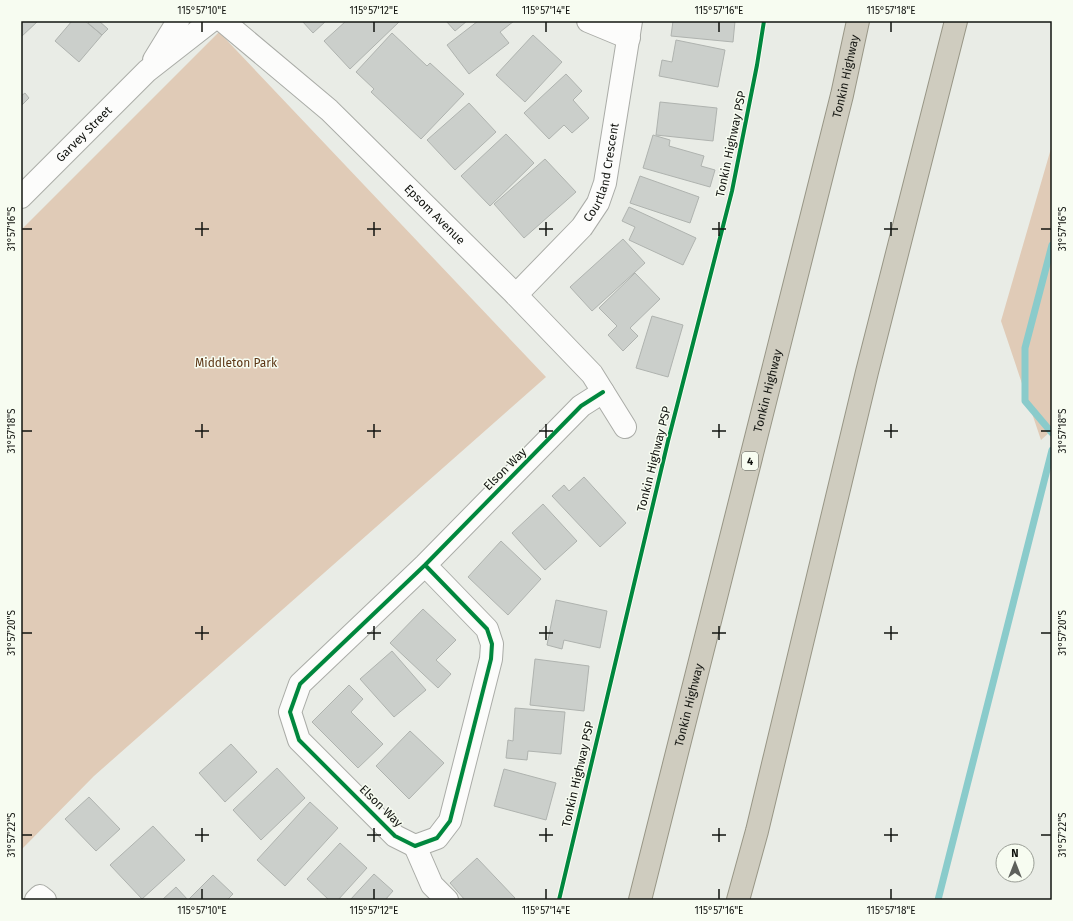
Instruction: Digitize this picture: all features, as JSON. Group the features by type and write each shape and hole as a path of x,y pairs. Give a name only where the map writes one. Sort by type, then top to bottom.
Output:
{"highway":[{"name":"Tonkin Highway","path":"640,900 842,95 858,21"},
{"path":"738,900 757,831 869,364 956,21"}],"street":[{"name":"Garvey Street","path":"147,71 178,21"},
{"name":"Garvey Street","path":"21,197 147,71 211,21"},
{"name":"Epsom Avenue","path":"223,21 329,110 516,295 592,374 625,426"},
{"path":"588,21 630,30"},
{"name":"Courtland Crescent","path":"516,295 582,227 598,203 605,183 630,30"},
{"name":"Elson Way","path":"415,846 395,836 299,740 290,712 300,684 425,565 581,406 603,392"},
{"path":"425,565 486,630 492,644 490,659 450,821 437,838 415,846 432,885 447,900"},
{"path":"36,900 40,896 45,900"}],"green space":[{"name":"Middleton Park","path":"219,32 546,377 94,776 21,850 21,230"},
{"path":"1052,145 1052,430 1041,440 1001,321"}],"building":[{"path":"21,21 38,21 21,37"},
{"path":"72,21 85,21 102,35 79,62 55,41"},
{"path":"90,21 99,21 108,29 102,35 88,23"},
{"path":"302,21 326,21 313,33"},
{"path":"346,21 399,22 350,69 324,41"},
{"path":"446,21 467,21 455,31"},
{"path":"478,21 514,21 500,32 509,43 469,74 447,45"},
{"path":"673,21 735,21 733,42 671,36"},
{"path":"392,33 427,66 430,63 464,94 421,139 371,92 374,89 356,72"},
{"path":"533,35 562,62 525,102 496,75"},
{"path":"676,40 725,50 718,87 659,76 662,60 672,62"},
{"path":"566,74 582,91 573,100 589,118 572,133 564,125 549,139 524,113"},
{"path":"25,93 29,98 21,106 21,96"},
{"path":"660,102 717,108 713,141 656,135"},
{"path":"469,103 496,132 455,170 427,140"},
{"path":"506,134 534,163 490,206 461,176"},
{"path":"653,135 670,140 669,146 704,156 701,166 715,170 710,187 643,168"},
{"path":"545,159 576,192 524,238 494,204"},
{"path":"640,176 699,197 690,223 630,203"},
{"path":"629,207 696,238 683,265 629,240 635,227 622,221"},
{"path":"623,239 645,263 592,311 570,287"},
{"path":"635,273 660,299 630,328 638,336 623,351 608,335 617,326 599,308"},
{"path":"652,316 683,325 668,377 636,368"},
{"path":"584,477 626,523 600,547 552,496 564,485 569,491"},
{"path":"543,504 577,541 545,570 512,533"},
{"path":"501,541 541,579 508,615 468,577"},
{"path":"556,600 607,611 600,648 564,640 562,649 547,645"},
{"path":"423,609 456,640 436,660 451,674 438,688 390,643"},
{"path":"392,651 426,690 394,717 360,679"},
{"path":"535,659 589,666 584,711 530,705"},
{"path":"349,685 363,699 351,712 383,744 358,768 312,722"},
{"path":"515,708 565,712 561,754 528,751 527,760 506,758 508,740 513,741"},
{"path":"410,731 444,763 409,799 376,766"},
{"path":"231,744 257,772 225,802 199,773"},
{"path":"277,768 305,798 261,840 233,810"},
{"path":"504,769 556,783 546,820 494,806"},
{"path":"89,797 120,829 96,851 65,819"},
{"path":"310,802 338,828 285,886 257,860"},
{"path":"153,826 185,860 142,899 110,865"},
{"path":"340,843 367,868 338,900 329,900 307,879"},
{"path":"477,858 515,898 513,900 465,900 450,883"},
{"path":"374,874 393,891 385,900 350,900"},
{"path":"213,875 233,894 227,900 188,900"},
{"path":"176,887 188,900 162,900"}],"waterway":[{"path":"1052,245 1025,348 1025,401 1052,433"},
{"path":"938,900 1052,450"}],"cycle path":[{"name":"Tonkin Highway PSP","path":"559,900 668,441 732,191 757,65 764,21"},
{"path":"425,565 487,629 492,644 491,659 450,821 437,838 415,846 395,836 299,740 290,712 300,684 425,565 581,406 603,392"}]}
